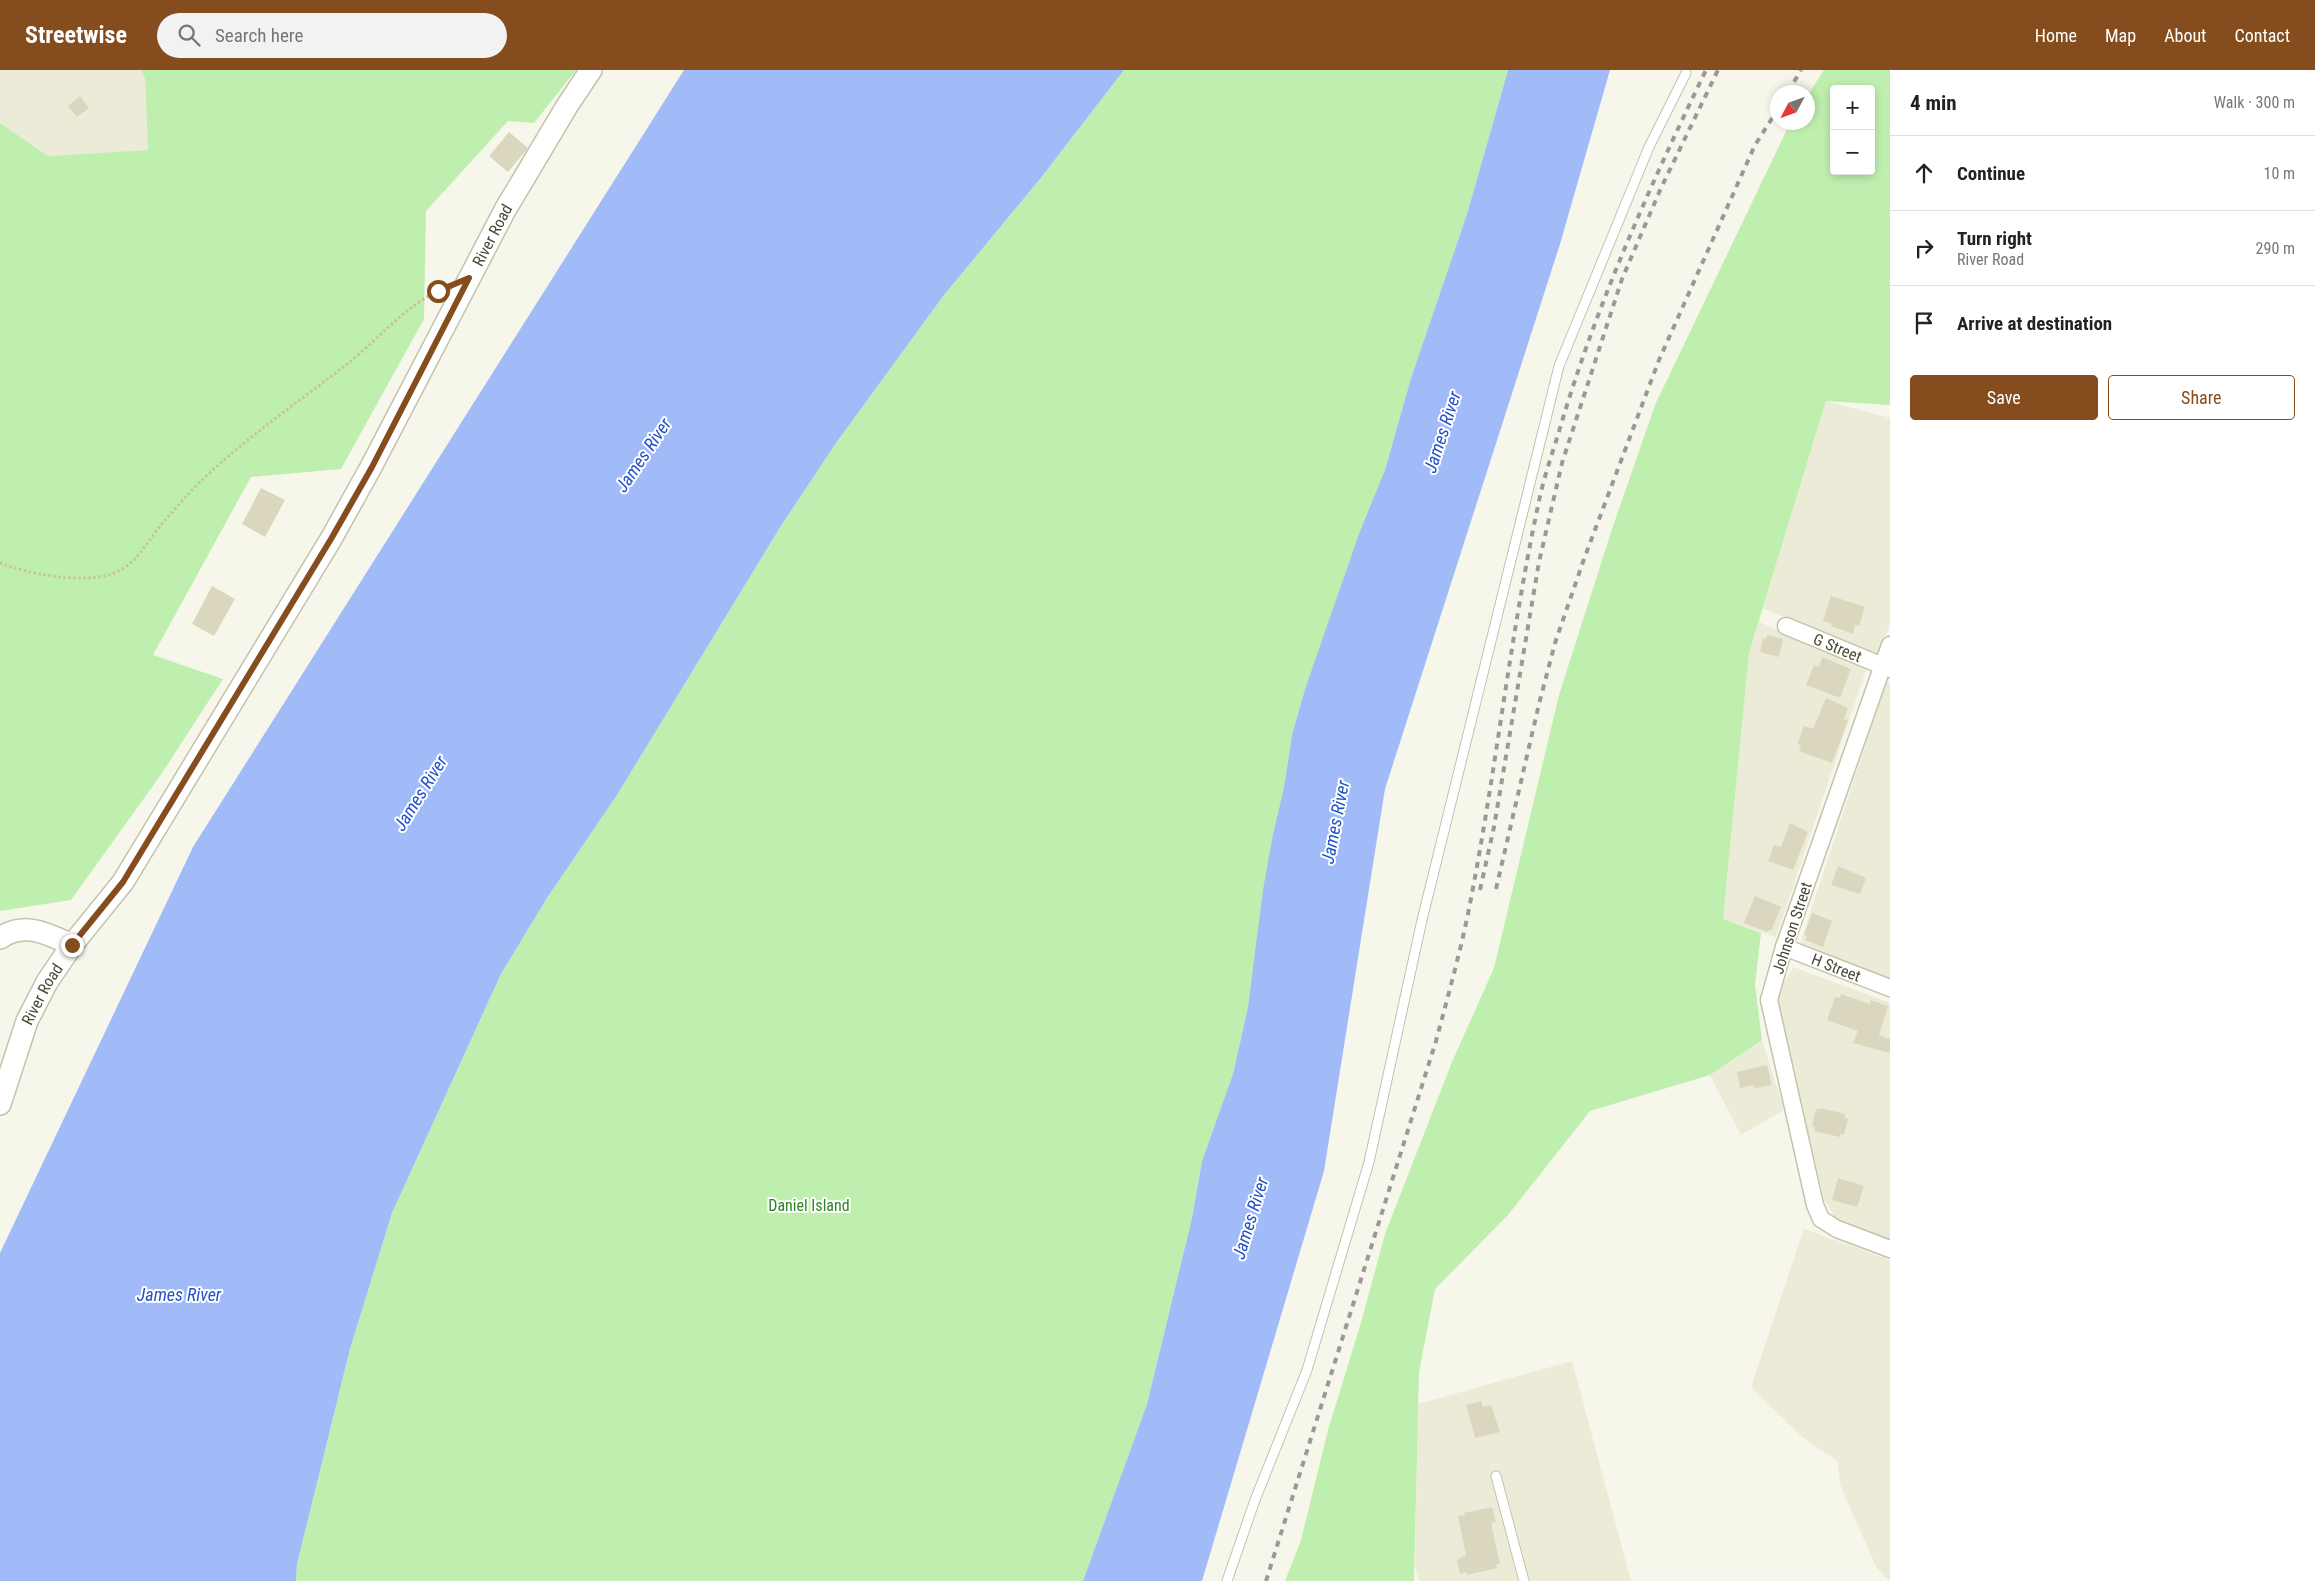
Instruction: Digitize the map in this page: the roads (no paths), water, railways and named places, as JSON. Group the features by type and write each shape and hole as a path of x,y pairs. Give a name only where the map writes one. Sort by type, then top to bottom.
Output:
{"street":[{"name":"River Road","path":"0,1104 27,1021 48,982 72,945 123,882 331,539 372,467 469,278 529,170 567,106 592,70"},
{"name":"G Street","path":"1786,626 1886,668"},
{"name":"Johnson Street","path":"1890,645 1886,668 1784,947 1769,1000 1815,1205 1821,1218 1837,1229 1890,1249"},
{"path":"0,938 8,932 23,929 38,930 72,945"},
{"name":"H Street","path":"1784,947 1890,988"}],"lane":[{"path":"1227,1581 1255,1500 1307,1370 1369,1162 1422,920 1558,366 1649,147 1686,73"},
{"path":"1496,1476 1524,1581"}],"water":[{"name":"James River","path":"684,70 1124,70 1040,179 944,295 836,443 779,529 617,795 547,898 501,974 392,1213 350,1349 297,1564 296,1581 0,1581 0,1253 193,847"},
{"name":"James River","path":"1508,70 1610,70 1560,244 1385,789 1324,1171 1202,1581 1083,1581 1147,1404 1192,1218 1202,1161 1233,1074 1248,1007 1263,890 1284,787 1292,735 1305,689 1359,534 1385,470 1411,378 1467,214"}],"railway":[{"path":"1266,1581 1436,1041 1456,967 1481,844 1520,599 1546,473 1575,381 1608,290 1645,201 1706,70"},
{"path":"1480,890 1494,827 1539,562 1562,463 1622,279 1661,188 1718,70"},
{"path":"1792,85 1801,70"},
{"path":"1496,889 1555,643 1584,559 1659,360 1755,145 1770,122"}],"park label":[{"name":"Daniel Island","path":"809,1205"}]}
